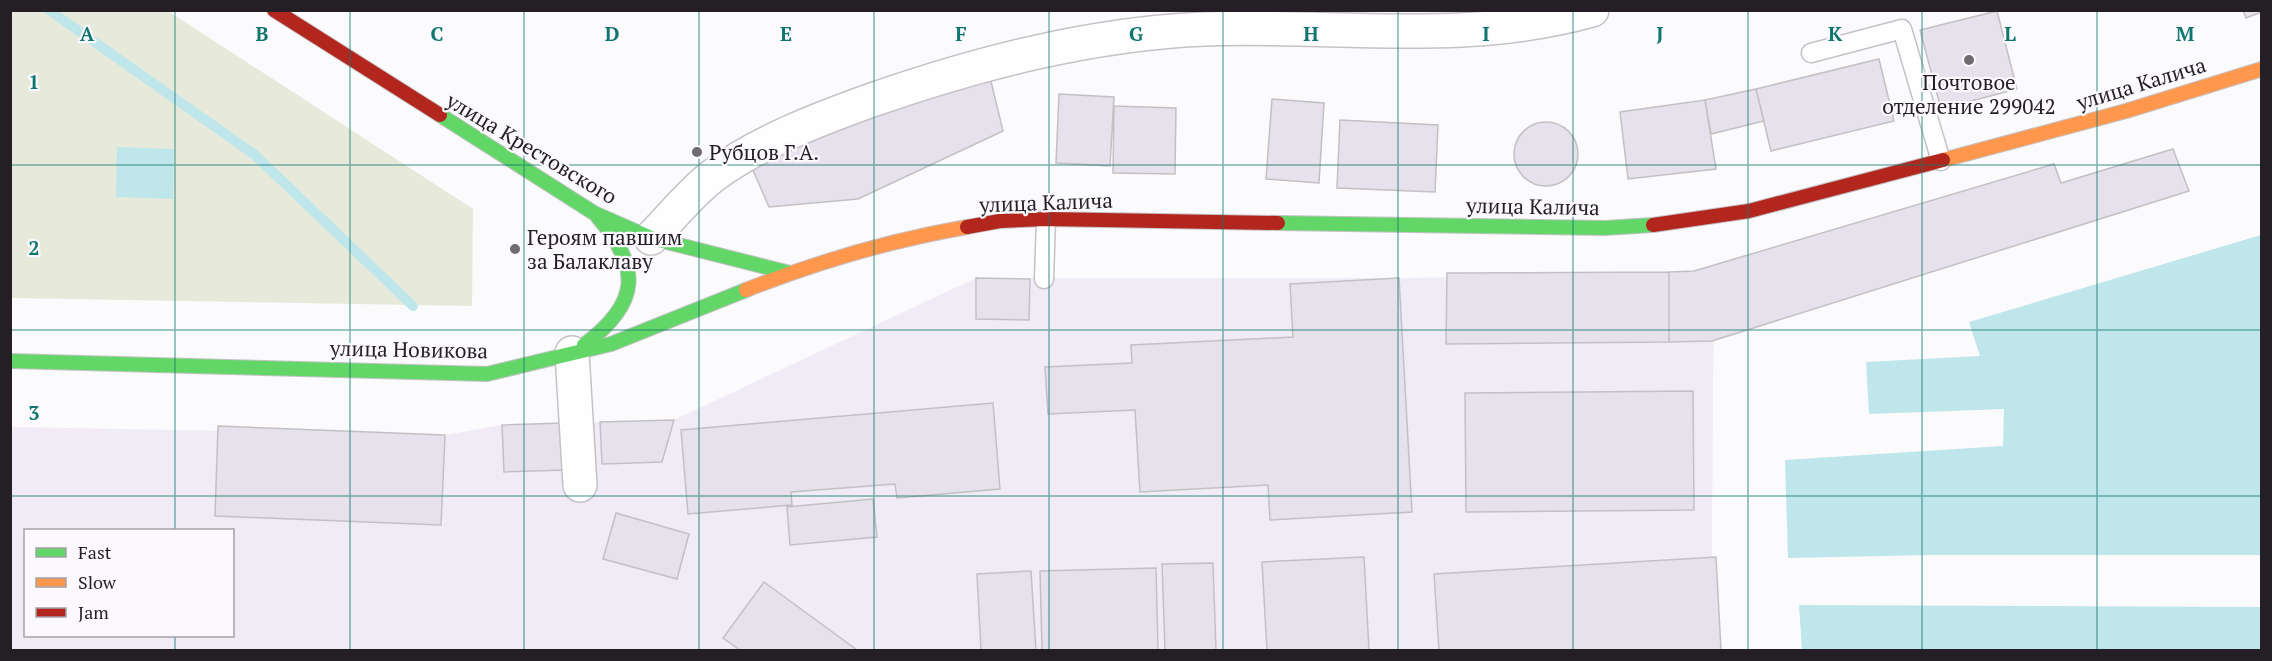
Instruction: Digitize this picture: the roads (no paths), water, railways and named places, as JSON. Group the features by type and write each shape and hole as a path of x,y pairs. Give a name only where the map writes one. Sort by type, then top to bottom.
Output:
{"main road":[{"name":"улица Крестовского","path":"274,10 594,213 651,238 790,273"},
{"name":"улица Калича","path":"790,273 925,234 1000,221 1046,219 1615,227 1680,223 1749,211 1941,161 2126,111 2262,69"},
{"path":"572,353 595,338 615,320 625,307 631,290 631,269 622,249 611,231 594,213"},
{"name":"улица Новикова","path":"10,361 487,374 611,344 790,273"}],"street":[{"path":"651,238 713,175 766,145 835,114 949,73 1005,59 1091,41 1203,29 1420,32 1494,29 1592,10"},
{"path":"572,353 580,485"}],"lane":[{"path":"1811,53 1902,29 1941,161"},
{"path":"1044,279 1046,219"}],"water":[{"path":"117,147 174,149 173,199 116,197"},
{"path":"2261,235 2261,555 1929,555 1788,558 1785,460 2003,446 2004,409 1869,414 1866,362 1980,356 1969,322"},
{"path":"1799,605 2261,607 2261,650 1802,650"}],"waterway":[{"path":"49,10 255,155 413,306"}],"place":[{"name":"Почтовое отделение 299042","path":"1969,60"},
{"name":"Рубцов Г.А.","path":"697,152"},
{"name":"Героям павшим за Балаклаву","path":"515,249"}]}
